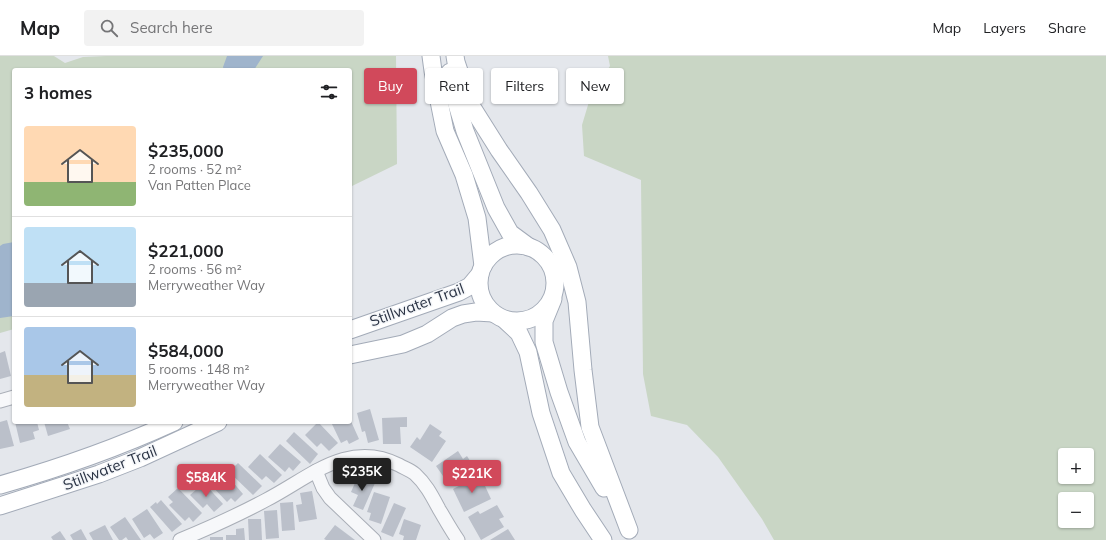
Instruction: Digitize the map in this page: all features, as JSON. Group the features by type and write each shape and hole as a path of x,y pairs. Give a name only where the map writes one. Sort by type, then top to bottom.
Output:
{"main road":[{"path":"431,56 445,131 464,175 478,218 481,270 479,282 480,294 485,304 519,333 528,352 542,413 561,473 603,540"},
{"path":"448,56 448,67 460,116 496,208 510,232 529,247"},
{"path":"455,56 470,104 499,150 541,211 552,230 568,266 577,302 590,428 634,535"},
{"path":"481,270 490,256 499,249 510,245 522,245 534,248 544,255 551,264 555,276 556,287 544,321 544,342 559,392 577,442 634,535"},
{"name":"Stillwater Trail","path":"352,329 459,292 470,286 481,270"},
{"path":"499,317 516,322 528,320 538,316 547,308 553,299"},
{"name":"Stillwater Trail","path":"352,355 403,344 426,334 452,318 463,314 476,312 499,317"},
{"name":"Stillwater Trail","path":"0,485 51,471 83,460 169,424"},
{"name":"Stillwater Trail","path":"0,506 99,474 140,458 214,424"}],"street":[{"path":"0,401 12,398"},
{"path":"180,540 266,500 329,464 345,458 361,456 378,457 391,461 415,474 425,485 458,540"},
{"path":"316,471 323,488 330,498 374,540"}],"green space":[{"path":"0,56 54,56 65,63 83,57 106,56 396,56 396,68 364,68 364,104 396,104 397,164 352,186 352,68 12,68 12,330 0,333"},
{"path":"608,56 1106,56 1106,540 774,540 762,519 718,457 687,425 651,416 643,374 641,180 584,156 582,125 588,104 624,104 624,68 609,68 610,66"}],"water":[{"path":"227,56 263,56 255,68 223,67"},
{"path":"12,242 12,316 0,318 0,246"}],"building":[{"path":"5,351 11,376 0,379 0,353"},
{"path":"370,409 379,440 368,443 365,431 362,432 357,413"},
{"path":"407,417 407,427 400,427 401,444 383,444 382,418"},
{"path":"7,420 14,446 0,449 0,422"},
{"path":"352,423 359,439 349,444 347,440 341,443 332,424"},
{"path":"15,424 38,424 39,430 33,432 35,439 20,443"},
{"path":"45,424 68,424 70,429 48,436"},
{"path":"316,424 320,424 338,443 329,451 321,443 317,447 305,435"},
{"path":"430,424 442,432 439,436 446,441 432,462 410,447 417,437 420,440"},
{"path":"294,432 318,454 310,464 286,441"},
{"path":"280,444 301,462 293,471 289,467 285,472 268,457"},
{"path":"458,451 463,459 467,456 475,469 450,486 436,466"},
{"path":"260,454 282,475 274,483 266,476 262,480 248,467"},
{"path":"238,463 262,486 253,495 229,472"},
{"path":"225,473 243,494 235,502 231,498 227,502 211,485"},
{"path":"480,475 491,499 464,512 453,489"},
{"path":"358,476 375,483 363,510 353,506 358,495 351,492"},
{"path":"204,483 223,504 214,512 207,504 203,508 190,495"},
{"path":"178,488 202,513 193,522 189,517 185,521 169,505 173,502 168,497"},
{"path":"312,491 317,519 299,522 296,505 302,504 300,493"},
{"path":"374,492 390,497 381,524 369,520 371,513 367,512"},
{"path":"161,500 182,524 172,532 150,507 156,502 157,504"},
{"path":"293,502 295,530 282,531 280,503"},
{"path":"394,503 406,508 393,537 381,532"},
{"path":"497,505 504,517 499,519 504,527 481,540 468,517 478,511 480,514"},
{"path":"147,509 163,533 154,539 150,534 144,538 132,519"},
{"path":"277,510 279,538 266,539 264,511"},
{"path":"125,517 141,540 128,540 126,537 119,540 110,527"},
{"path":"248,519 261,519 262,540 249,540"},
{"path":"404,519 421,525 416,540 403,540 404,536 399,534"},
{"path":"105,525 113,540 93,540 89,533"},
{"path":"335,525 355,540 324,539"},
{"path":"244,528 245,540 226,540 226,535 236,535 236,529"},
{"path":"81,529 87,540 73,540 70,535"},
{"path":"508,529 515,540 490,540"},
{"path":"60,531 66,540 53,540 51,537"},
{"path":"210,537 223,537 223,540 210,540"}]}
